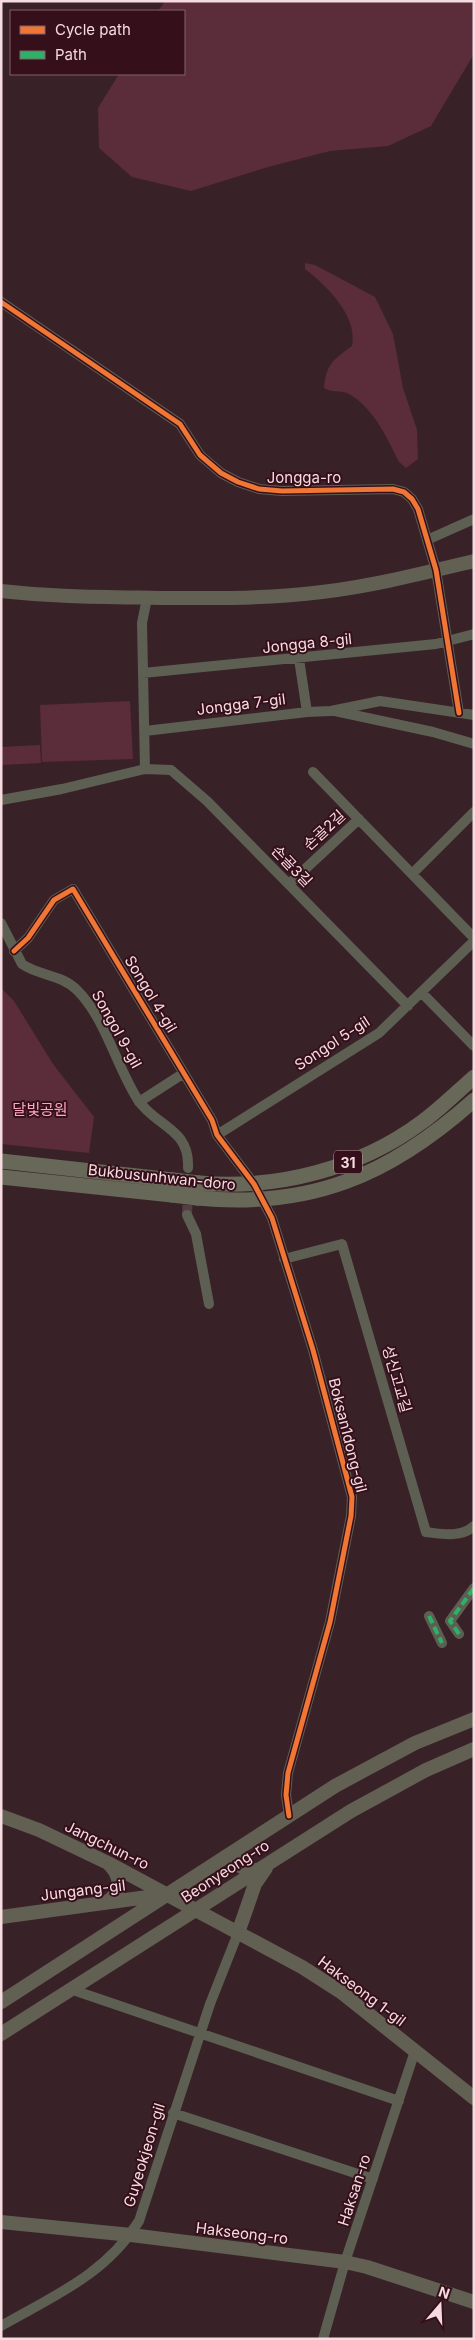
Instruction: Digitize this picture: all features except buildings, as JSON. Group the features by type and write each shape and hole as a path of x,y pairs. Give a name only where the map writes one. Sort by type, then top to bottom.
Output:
{"main road":[{"path":"1,591 50,597 249,598 322,592 436,570 474,560"},
{"name":"Bukbusunhwan-doro","path":"1,1177 172,1188 199,1183 254,1184 323,1170 371,1152 422,1122 474,1077"},
{"name":"Bukbusunhwan-doro","path":"1,1161 172,1188 197,1198 231,1202 263,1201 307,1193 378,1168 433,1136 474,1100"},
{"name":"Beonyeong-ro","path":"1,2002 289,1816 372,1766 415,1743 474,1719"},
{"name":"Beonyeong-ro","path":"1,2034 256,1870 384,1791 474,1749"},
{"name":"Jangchun-ro","path":"1,1816 39,1830 108,1863 195,1910"},
{"path":"240,1848 237,1856 238,1865 247,1870 256,1870"},
{"path":"238,1933 255,1884 272,1861"},
{"path":"105,1903 114,1896 119,1886 118,1875 108,1863"},
{"name":"Jungang-gil","path":"1,1917 168,1894"},
{"name":"Hakseong 1-gil","path":"195,1910 302,1967 341,1992 474,2098"},
{"name":"Hakseong-ro","path":"1,2222 131,2235 346,2262 474,2302"}],"street":[{"name":"Jongga-ro","path":"1,302 180,424 200,455 222,473 238,482 259,489 399,490 412,499 418,509 436,570 449,640 459,713"},
{"path":"427,540 474,519"},
{"path":"1,800 62,789 145,769 142,623 147,598"},
{"name":"Jongga 8-gil","path":"143,673 300,659 436,644 474,634"},
{"path":"300,659 306,712"},
{"name":"Jongga 7-gil","path":"145,731 306,712 331,711 380,701 474,715"},
{"path":"331,711 433,732 474,744"},
{"name":"손골3길","path":"145,769 164,768 177,774 208,801 408,1006"},
{"name":"손골2길","path":"313,772 474,939"},
{"path":"412,874 474,812"},
{"name":"손골2길","path":"289,884 359,819"},
{"name":"Songol 4-gil","path":"14,951 28,938 54,900 73,889 212,1120 217,1135 254,1184"},
{"name":"Songol 9-gil","path":"1,923 22,964 27,968 55,976 76,988 139,1102 180,1138 189,1158 188,1168"},
{"name":"Songol 5-gil","path":"217,1135 379,1033 422,993 474,939"},
{"path":"422,993 474,1046"},
{"path":"139,1102 184,1073"},
{"name":"Boksan1dong-gil","path":"254,1184 272,1218 313,1350 352,1497 352,1516 330,1622 288,1773 286,1795 289,1816"},
{"path":"187,1215 196,1234 209,1304"},
{"name":"성신고교길","path":"284,1259 342,1244 426,1532 449,1536 470,1530 474,1526"},
{"path":"459,1634 450,1621 474,1588"},
{"path":"429,1616 442,1643"},
{"name":"Guyeokjeon-gil","path":"1,2326 80,2282 109,2260 131,2235 142,2213 200,2034 238,1933"},
{"path":"70,1989 399,2101"},
{"name":"Haksan-ro","path":"323,2339 346,2262 415,2051"},
{"path":"173,2114 373,2179"}],"green space":[{"path":"165,1 474,1 474,54 431,126 388,146 330,151 268,167 191,191 132,177 99,148 98,108 118,75 185,75 185,10 159,10"},
{"path":"305,263 315,265 375,297 393,334 403,388 417,430 418,459 406,468 399,462 378,423 364,406 347,393 324,388 329,368 336,359 352,346 353,335 346,313 331,293 305,269"},
{"path":"130,701 133,759 42,762 40,705"},
{"path":"40,745 41,763 1,765 1,747"},
{"name":"달빛공원","path":"1,988 14,1001 53,1064 94,1117 89,1153 1,1144"}],"tunnel":[{"path":"187,1215 188,1191"}],"marked path":[{"path":"459,1634 450,1621 474,1588"},
{"path":"429,1616 442,1643"}],"cycle path":[{"path":"1,302 180,424 200,455 221,473 238,482 259,489 282,491 393,489 404,492 412,499 418,509 436,570 459,713"},
{"path":"14,951 28,938 54,900 73,889 212,1120 217,1135 254,1184 272,1218 313,1350 352,1497 351,1516 330,1622 288,1773 286,1795 289,1816"}]}
